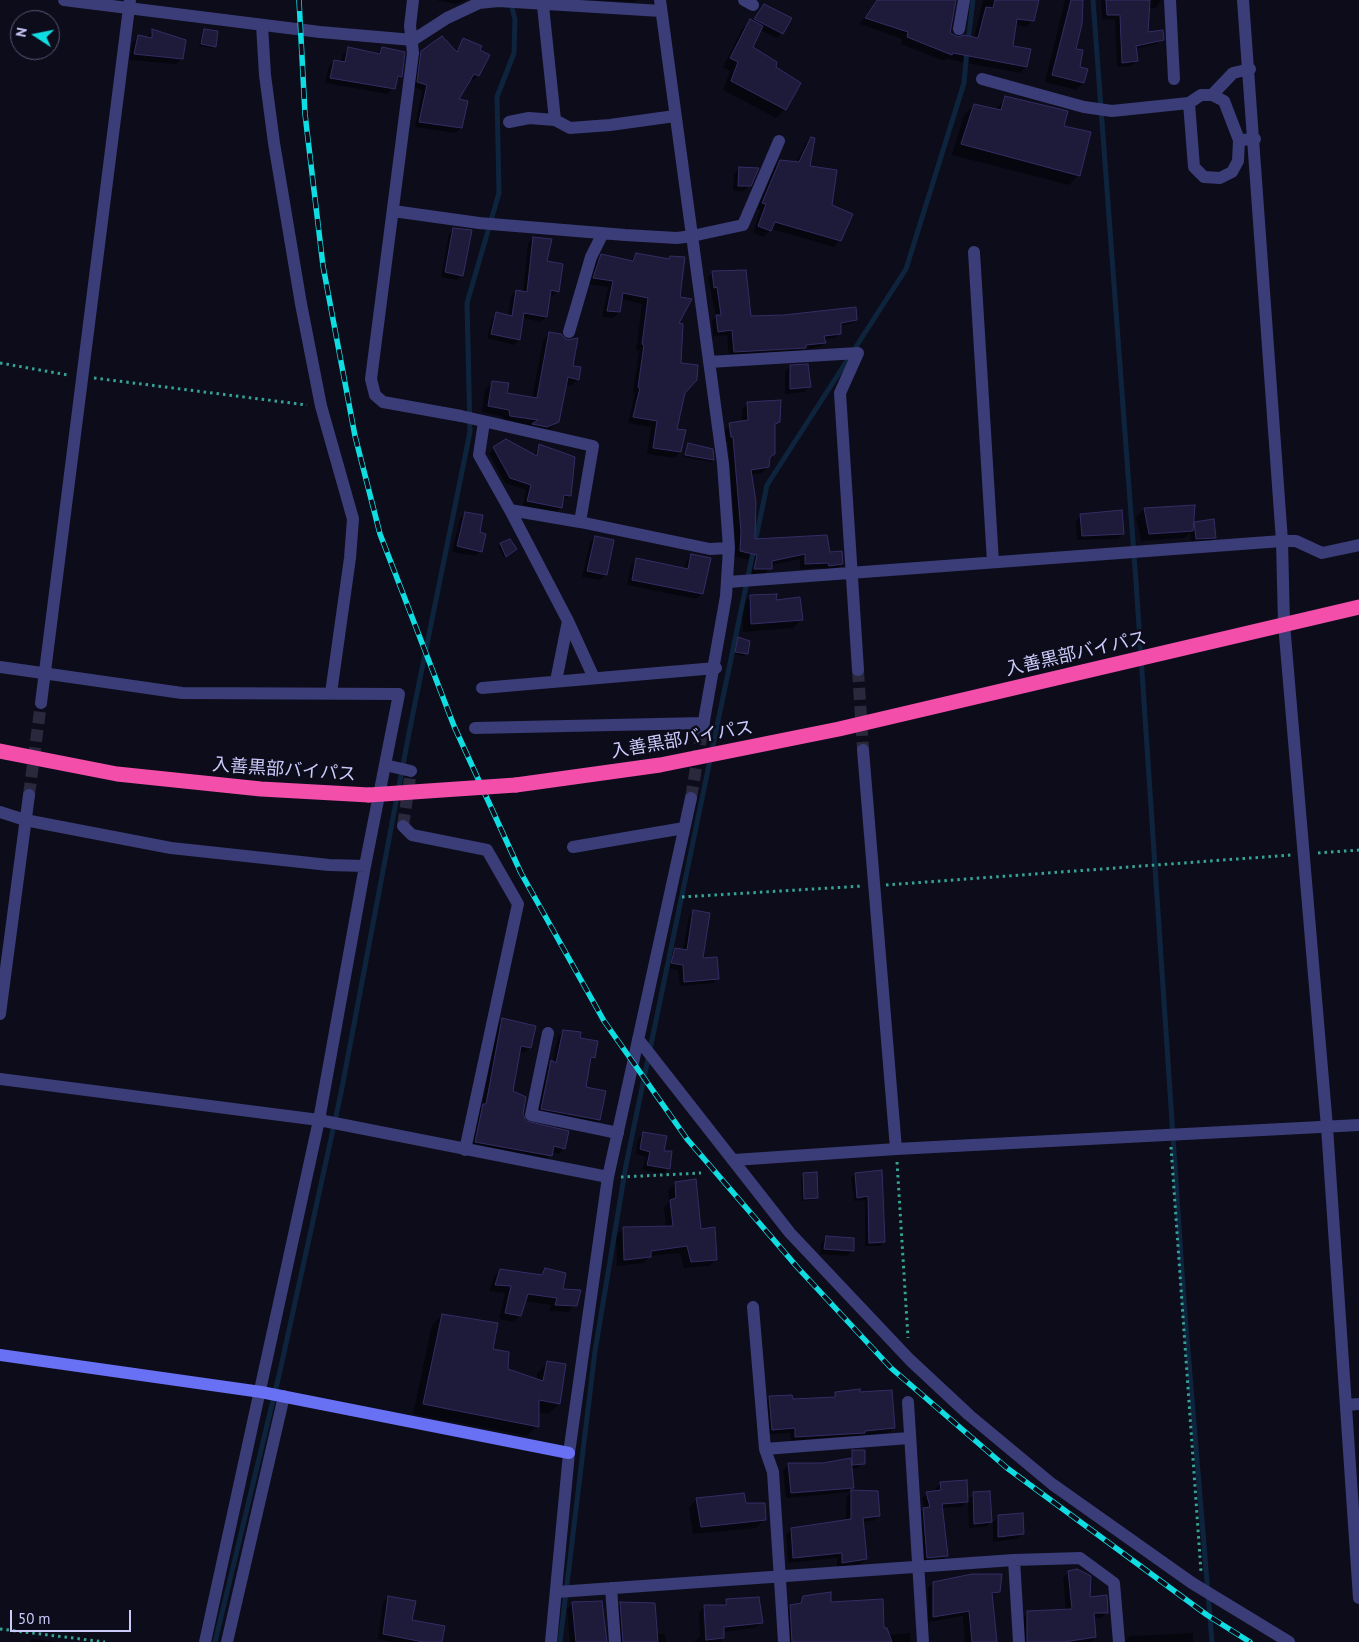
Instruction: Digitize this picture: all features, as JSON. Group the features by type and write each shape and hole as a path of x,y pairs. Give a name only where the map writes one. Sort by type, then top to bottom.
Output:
{"highway":[{"name":"入善黒部バイパス","path":"0,751 117,774 261,789 368,795 516,785 660,765 839,729 1359,607"}],"street":[{"path":"64,0 129,4 262,25 413,40 446,18 479,3 498,2 543,6 661,6 724,464 729,548 728,582 716,668 703,728 475,728"},
{"path":"413,0 410,26 413,40 372,378 375,395 383,402 593,446 580,522"},
{"path":"960,30 964,0"},
{"path":"1170,0 1174,79"},
{"path":"1243,0 1250,68 1282,541 1284,624 1353,1404 1359,1598"},
{"path":"41,703 129,4"},
{"path":"543,6 555,120"},
{"path":"262,25 265,76 274,143 321,406 353,519 350,558 331,693"},
{"path":"1212,95 1233,73 1250,68"},
{"path":"982,79 1084,107 1112,111 1189,104 1201,95 1212,95 1224,101 1239,140 1238,161 1232,172 1220,178 1204,177 1194,166 1189,104"},
{"path":"509,122 529,118 555,120 570,128 610,125 675,116"},
{"path":"1239,140 1254,139"},
{"path":"393,211 479,223 677,238 692,236 743,225 779,142"},
{"path":"569,332 591,257 602,233"},
{"path":"974,252 993,562"},
{"path":"709,362 858,353 840,393 858,670"},
{"path":"484,422 479,455 568,621 594,678"},
{"path":"510,510 580,522 710,549 729,548"},
{"path":"728,582 1282,541 1296,541 1322,553 1359,545"},
{"path":"556,681 568,621"},
{"path":"0,667 182,692 399,694 319,1120 205,1642"},
{"path":"482,688 716,668"},
{"path":"863,750 896,1149"},
{"path":"385,765 411,771"},
{"path":"0,1014 29,795"},
{"path":"551,1642 569,1453 608,1177 691,798"},
{"path":"0,812 25,820 171,848 329,865 366,866"},
{"path":"403,826 412,835 487,850 518,904 465,1150"},
{"path":"573,847 684,828"},
{"path":"548,1033 531,1115 618,1133"},
{"path":"638,1039 790,1233 910,1360 969,1415 1052,1484 1202,1589 1289,1642"},
{"path":"0,1079 319,1120 608,1177"},
{"path":"734,1160 896,1149 1359,1125"},
{"path":"753,1307 764,1449 773,1472 784,1642"},
{"path":"0,1355 261,1392 569,1453"},
{"path":"227,1642 284,1396"},
{"path":"908,1402 923,1642"},
{"path":"764,1449 909,1438"},
{"path":"557,1592 780,1578 1014,1560 1080,1558 1114,1583 1118,1642"},
{"path":"1014,1560 1019,1642"},
{"path":"611,1588 616,1642"}],"path":[{"path":"0,363 245,398 321,406"},
{"path":"669,898 874,886 1359,850"},
{"path":"1170,1134 1202,1589"},
{"path":"896,1149 910,1360"},
{"path":"608,1177 701,1173"},
{"path":"0,1629 106,1642"}],"building":[{"path":"877,0 956,0 950,33 958,37 964,35 978,38 986,7 993,8 995,0 1039,0 1034,21 1017,19 1013,46 1031,49 1027,67 953,53 952,55 907,37 908,32 865,18"},
{"path":"1071,0 1083,0 1082,24 1076,49 1083,50 1080,67 1088,69 1084,83 1052,75"},
{"path":"1106,0 1150,0 1148,32 1163,30 1164,40 1136,46 1138,61 1122,63 1120,15 1107,15"},
{"path":"764,4 792,18 783,34 754,19"},
{"path":"750,19 763,26 753,47 777,62 776,67 801,83 786,110 731,81 738,62 730,58"},
{"path":"152,29 186,40 183,59 134,54 138,35 152,38"},
{"path":"204,29 218,31 216,47 201,44"},
{"path":"442,36 457,52 463,38 482,46 480,50 490,55 479,76 474,74 459,99 468,101 462,128 419,122 427,85 417,82 421,51"},
{"path":"348,47 380,54 382,47 405,52 402,77 398,76 395,89 330,78 334,60 345,62"},
{"path":"1005,96 1068,111 1064,126 1091,132 1080,176 961,144 974,104 1001,110"},
{"path":"811,137 815,138 810,166 837,170 832,205 853,214 841,241 775,222 771,231 758,226 766,204 762,203 780,160 799,162"},
{"path":"739,167 759,168 751,186 738,186"},
{"path":"453,228 472,230 463,276 445,272"},
{"path":"533,237 552,239 547,261 563,264 559,292 551,290 547,317 524,313 520,340 491,334 496,312 512,316 516,290 527,292"},
{"path":"636,253 669,259 670,256 685,257 680,297 692,299 679,323 683,324 681,363 698,365 697,380 685,393 677,429 686,430 681,452 653,448 657,421 633,417 640,388 638,387 648,298 623,293 620,312 607,311 613,281 593,278 601,254 633,261"},
{"path":"746,270 751,316 784,315 856,307 857,320 841,323 841,334 824,336 826,343 806,345 806,348 734,352 732,330 718,332 716,315 721,315 717,287 714,288 712,271"},
{"path":"549,332 561,334 567,340 578,338 573,366 581,367 579,380 568,377 559,422 547,427 532,424 538,420 510,416 509,410 488,406 492,381 509,383 507,393 537,398"},
{"path":"808,364 811,387 790,389 790,365"},
{"path":"781,400 780,422 775,424 775,454 770,457 769,467 751,470 756,502 755,539 827,535 830,552 842,551 843,564 829,566 828,563 805,564 805,554 772,561 772,569 754,569 757,555 740,551 741,532 733,437 731,437 729,423 748,420 747,402"},
{"path":"506,439 537,456 539,444 575,457 571,496 564,495 562,508 527,501 531,485 510,478 493,447"},
{"path":"688,443 713,449 714,460 685,455"},
{"path":"1195,505 1193,531 1149,534 1144,508"},
{"path":"1122,510 1124,534 1082,536 1080,514"},
{"path":"465,512 483,515 480,532 486,534 482,552 457,546"},
{"path":"1214,519 1216,538 1196,539 1194,522"},
{"path":"595,536 614,540 607,575 587,571"},
{"path":"510,539 517,549 506,557 500,543"},
{"path":"691,554 711,558 703,594 632,580 636,558 688,569"},
{"path":"777,594 776,600 800,597 803,620 751,624 750,595"},
{"path":"738,637 750,641 748,654 735,652"},
{"path":"693,910 710,913 703,958 717,957 719,979 684,982 683,965 671,963 675,948 687,950"},
{"path":"502,1018 536,1026 531,1048 521,1046 513,1091 526,1097 523,1114 526,1121 569,1131 565,1149 554,1146 552,1156 475,1142 483,1104 486,1104"},
{"path":"563,1030 581,1032 580,1038 598,1041 595,1058 591,1057 586,1087 606,1091 600,1120 541,1109 551,1060 556,1063"},
{"path":"643,1132 667,1136 664,1151 672,1151 670,1169 647,1165 650,1152 640,1149"},
{"path":"882,1170 885,1242 869,1243 868,1196 857,1198 855,1173"},
{"path":"817,1172 818,1198 804,1199 803,1173"},
{"path":"696,1179 701,1229 715,1227 717,1260 691,1262 687,1246 651,1251 651,1257 624,1260 623,1227 673,1226 670,1200 676,1198 675,1182"},
{"path":"826,1236 854,1238 854,1251 824,1249"},
{"path":"545,1268 566,1273 563,1289 581,1290 577,1306 555,1305 557,1298 528,1294 521,1316 505,1313 511,1286 495,1285 500,1269 542,1275"},
{"path":"442,1314 498,1323 493,1349 509,1352 508,1369 543,1381 547,1361 566,1364 560,1404 539,1400 539,1427 423,1404"},
{"path":"860,1389 860,1392 892,1390 895,1428 865,1431 865,1433 795,1437 795,1428 772,1430 769,1396 792,1395 793,1399 835,1397 835,1392"},
{"path":"852,1450 865,1450 865,1464 852,1465"},
{"path":"851,1458 854,1488 791,1493 788,1463 823,1463"},
{"path":"967,1480 968,1502 942,1504 948,1556 927,1558 923,1508 930,1507 926,1492 941,1490 940,1482"},
{"path":"851,1490 878,1491 880,1516 863,1518 867,1559 842,1563 842,1553 793,1558 791,1528 851,1519"},
{"path":"990,1491 992,1522 974,1524 973,1492"},
{"path":"744,1493 746,1503 765,1503 766,1520 701,1527 696,1498"},
{"path":"1023,1513 1024,1534 998,1537 998,1515"},
{"path":"1077,1569 1091,1576 1090,1597 1107,1595 1108,1613 1094,1613 1096,1637 1064,1642 1027,1642 1027,1611 1072,1609 1068,1571"},
{"path":"972,1574 1002,1574 1000,1592 992,1593 997,1642 972,1642 969,1611 933,1617 933,1582"},
{"path":"831,1592 831,1602 883,1599 884,1628 887,1628 892,1642 792,1642 790,1605 801,1603 803,1596"},
{"path":"388,1596 416,1601 412,1620 445,1626 442,1642 423,1642 383,1634"},
{"path":"759,1597 763,1623 724,1627 724,1638 706,1640 704,1605 726,1605 726,1599"},
{"path":"602,1601 607,1642 576,1642 572,1602"},
{"path":"620,1602 655,1603 658,1642 623,1642"}],"waterway":[{"path":"968,42 973,0"},
{"path":"1093,0 1136,582 1184,1302 1212,1642"},
{"path":"215,1642 280,1371 341,1093 410,728 470,432 467,303 499,193 497,97 514,53 515,20 511,3"},
{"path":"560,1642 595,1351 626,1165 767,485 906,269 964,83 967,50"}],"tunnel":[{"path":"858,670 863,750"},
{"path":"29,795 41,703"},
{"path":"691,798 702,732"},
{"path":"403,826 411,771"}],"railway":[{"path":"299,0 305,114 323,266 355,436 380,534 454,726 521,873 604,1021 687,1139 798,1268 891,1368 1007,1468 1207,1615 1250,1642"}]}
